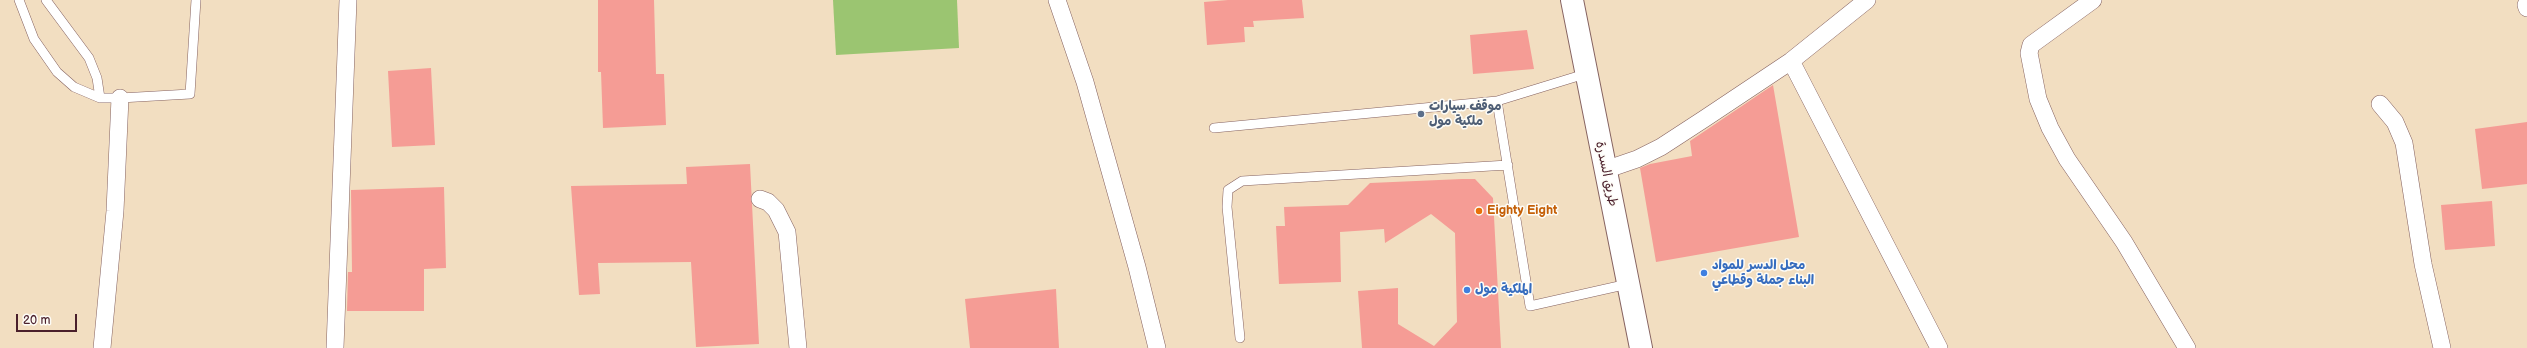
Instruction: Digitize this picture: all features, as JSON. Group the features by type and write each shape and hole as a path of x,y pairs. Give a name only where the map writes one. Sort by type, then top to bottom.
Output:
{"main road":[{"name":"طريق السدرة","path":"1572,0 1585,74 1641,348"}],"street":[{"path":"335,348 348,0"},
{"path":"1057,0 1085,82 1138,267 1157,348"},
{"path":"1605,170 1637,159 1661,147 1791,61 1867,0"},
{"path":"2093,0 2031,45 2028,53 2038,99 2050,128 2067,159 2124,242 2187,348"},
{"path":"1791,61 1939,348"},
{"path":"102,348 115,211 120,98"},
{"path":"2380,104 2395,122 2404,143 2423,264 2442,348"},
{"path":"760,199 768,202 776,210 787,232 798,348"}],"lane":[{"path":"19,0 34,39 57,72 74,87 100,98 190,94 196,0"},
{"path":"46,0 89,58 97,78 100,98"},
{"path":"1214,128 1497,101 1585,74"},
{"path":"1497,101 1530,306 1628,284"},
{"path":"1240,338 1227,207 1228,190 1242,181 1508,164"}],"green space":[{"path":"833,0 957,0 959,48 836,55"}],"building":[{"path":"598,0 654,0 656,74 664,74 666,125 603,128 601,72 598,72"},
{"path":"1228,0 1302,0 1304,18 1253,21 1254,27 1244,27 1245,42 1207,45 1204,2"},
{"path":"1527,30 1534,69 1473,74 1470,35"},
{"path":"431,68 435,145 392,147 388,71"},
{"path":"1773,85 1799,237 1656,262 1640,168 1650,164 1692,156 1690,141"},
{"path":"2527,122 2527,184 2482,189 2475,129"},
{"path":"750,164 759,344 696,347 691,262 598,263 600,294 579,295 571,186 687,184 686,167"},
{"path":"1475,179 1493,198 1501,348 1362,348 1358,291 1398,288 1398,324 1434,346 1457,322 1455,233 1431,214 1385,243 1384,229 1340,232 1341,282 1279,284 1276,226 1285,226 1284,207 1348,205 1370,183"},
{"path":"444,187 446,268 424,269 424,311 347,311 348,272 352,272 351,190"},
{"path":"2492,201 2495,246 2445,250 2441,205"},
{"path":"1056,289 1059,348 970,348 965,299"}],"place":[{"name":"موقف سيارات ملكية مول","path":"1421,114"},
{"name":"Eighty Eight","path":"1479,211"},
{"name":"محل الدسر للمواد البناء جملة وقطاعي","path":"1704,273"},
{"name":"الملكية مول","path":"1467,290"}]}
